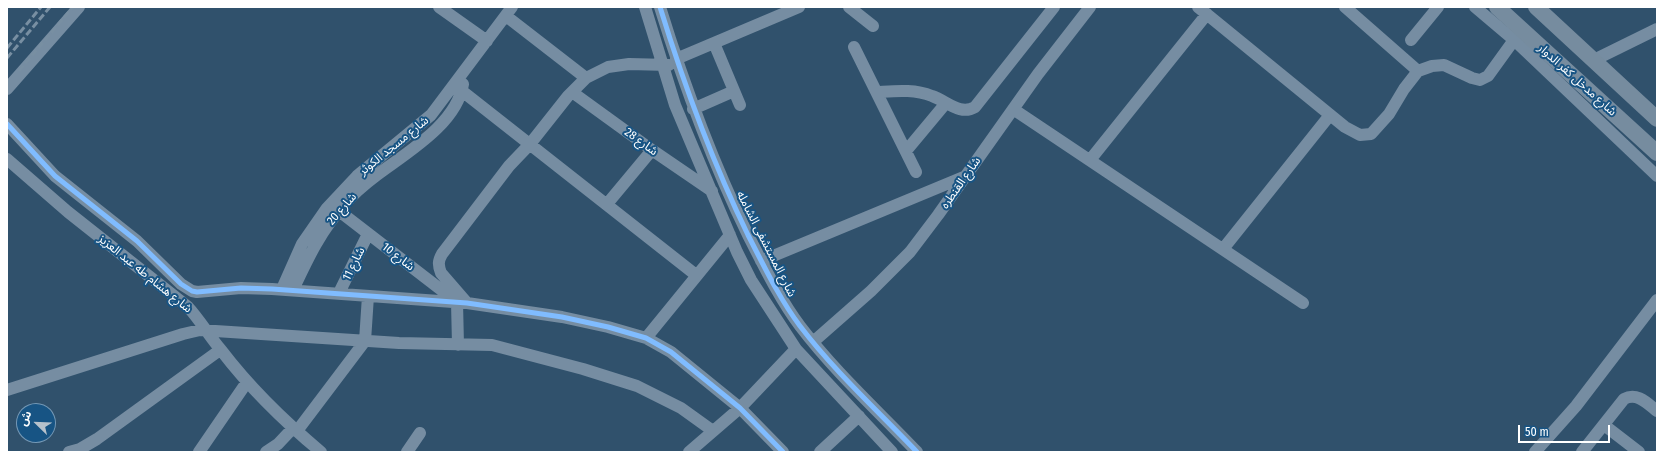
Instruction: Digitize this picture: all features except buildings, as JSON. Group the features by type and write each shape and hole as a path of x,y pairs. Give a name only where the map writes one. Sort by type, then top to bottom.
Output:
{"main road":[{"name":"شارع مدخل كفر الدوار","path":"1497,7 1657,153"},
{"name":"شارع مدخل كفر الدوار","path":"1536,7 1657,119"}],"street":[{"path":"7,89 79,7"},
{"path":"439,7 487,41"},
{"path":"645,7 675,106 730,236 751,280 796,349 892,452"},
{"name":"شارع المستشفى الشامله","path":"660,7 693,109 717,168 761,261 782,300 813,342 914,451"},
{"path":"458,345 462,302 441,272 438,261 509,166 530,144 572,92 586,78 608,66 629,64 662,65 677,62 714,43 798,7"},
{"path":"850,7 873,26"},
{"path":"877,92 914,91 932,96 960,110 971,109 975,107 1054,7"},
{"name":"شارع القنطره","path":"813,342 891,272 925,234 1013,108 1090,7"},
{"path":"1345,7 1418,71"},
{"path":"1411,40 1438,7"},
{"path":"1475,7 1514,40 1657,176"},
{"path":"1090,160 1203,10 1345,127 1360,135 1371,134 1389,114 1404,89 1418,71 1432,66 1444,65 1472,78 1480,80 1488,76 1514,40"},
{"path":"509,11 586,78"},
{"name":"شارع مسجد الكوثر","path":"287,290 302,244 328,208 357,176 431,115 509,11"},
{"path":"1594,60 1657,29"},
{"path":"714,43 740,104"},
{"path":"854,47 916,172"},
{"name":"شارع 20","path":"287,290 311,250 339,211 366,184 409,153 434,131 453,108 461,96 464,71"},
{"path":"462,91 696,275"},
{"path":"693,109 734,91"},
{"name":"شارع 28","path":"572,92 712,191"},
{"path":"906,151 946,103"},
{"path":"1013,108 1303,303"},
{"path":"1223,249 1330,115"},
{"path":"7,124 55,176 137,241 186,288 198,292 241,288 462,302 562,317 608,327 646,338 671,352 740,408 783,452"},
{"path":"607,204 652,150"},
{"name":"شارع هشام طه عبد العزيز","path":"7,159 68,212 180,300 198,318 220,350 247,382 294,430 321,452"},
{"path":"761,261 966,176"},
{"name":"شارع 10","path":"339,211 368,234 462,302"},
{"name":"شارع 11","path":"339,294 368,234"},
{"path":"646,338 696,275 730,236"},
{"path":"266,452 294,430 365,341 368,296"},
{"path":"1535,452 1576,406 1657,300"},
{"path":"7,390 183,334 206,329 365,341 492,346 568,365 637,386 681,408 713,431"},
{"path":"689,452 740,408 796,349"},
{"path":"68,452 97,440 220,350"},
{"path":"199,452 247,382"},
{"path":"1582,452 1624,399 1628,397 1640,398 1657,411"},
{"path":"820,452 859,416"},
{"path":"1604,425 1639,452"},
{"path":"407,452 420,433"}],"railway":[{"path":"7,48 41,7"},
{"path":"7,58 50,7"},
{"path":"19,71 73,7"}],"cycle path":[{"path":"660,7 689,94 722,179 748,235 779,293 792,315 813,343 857,391 917,452"},
{"path":"7,124 55,176 137,241 181,284 192,291 197,292 241,288 272,289 467,303 562,317 608,327 646,338 671,352 740,408 783,452"}]}
